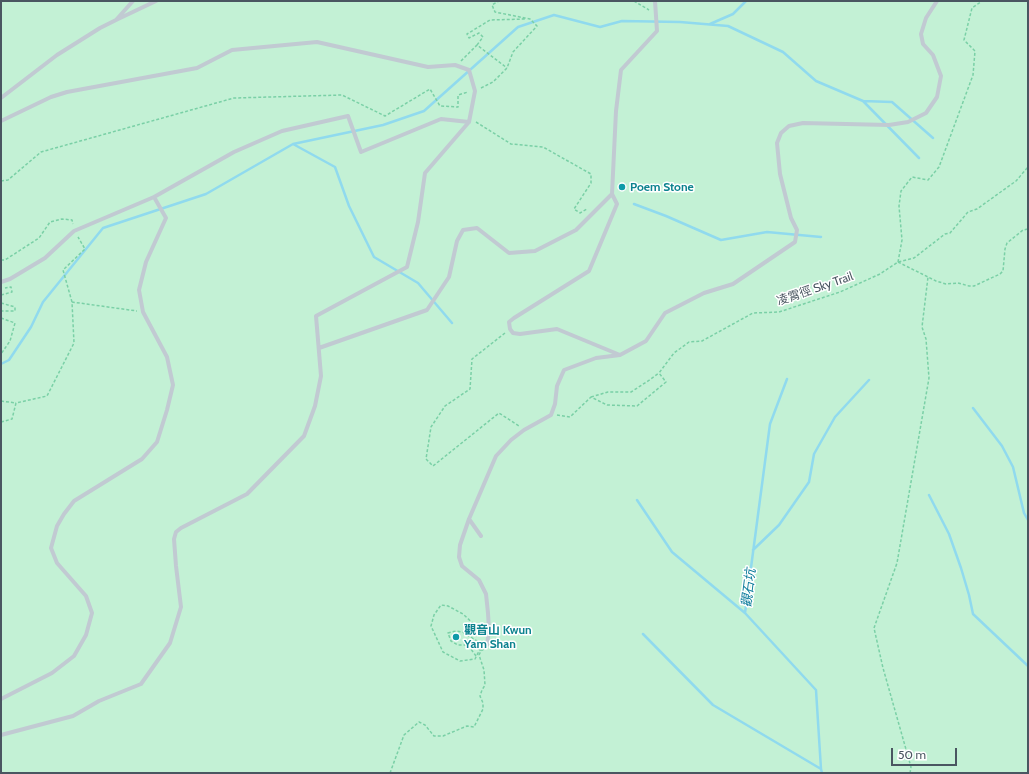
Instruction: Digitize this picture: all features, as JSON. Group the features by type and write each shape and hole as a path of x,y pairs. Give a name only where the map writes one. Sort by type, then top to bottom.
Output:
{"lane":[{"path":"116,20 133,1"},
{"path":"1,98 56,55 100,28 156,1"},
{"path":"620,355 557,329 520,334 513,333 510,329 509,322 589,271 617,204 612,194 616,111 621,70 657,31 655,1"},
{"path":"487,645 489,630 486,594 479,580 462,566 459,557 460,545 469,518 496,456 511,440 524,430 551,415 555,404 557,386 564,370 596,358 620,355 646,341 666,313 704,293 733,284 795,242 797,230 792,218 780,174 777,143 781,133 789,126 803,123 889,125 908,122 926,113 937,97 941,76 933,55 923,44 921,34 926,18 937,1"},
{"path":"1,121 51,96 197,68 232,50 317,42 428,67 456,65 469,70 475,91 469,120 425,173 418,222 406,267 316,316 321,376 316,406 304,436 247,494 176,532 174,539 181,607 170,643 141,684 99,701 73,716 1,734"},
{"path":"1,282 10,279 45,258 74,231 154,197 234,152 282,131 348,116 361,152 441,119 469,120"},
{"path":"319,348 427,310 449,277 457,241 463,230 477,228 509,253 535,251 576,230 612,194"},
{"path":"1,699 52,673 74,656 86,635 92,613 86,596 57,563 51,548 57,526 74,501 142,459 157,442 167,410 173,385 167,357 143,312 139,290 146,262 166,218 154,197"},
{"path":"469,518 481,536"}],"path":[{"path":"1,181 8,180 41,152 234,98 342,96 385,116 430,89 440,106 458,107 458,94 475,91 493,82 507,68 513,52 537,26 530,18 495,12 492,5 500,1"},
{"path":"634,1 656,14"},
{"path":"982,1 972,8 964,40 974,51 973,75 939,168 928,180 912,177 901,191 899,206 902,240 898,262 936,281 946,284 958,283 974,286 1003,271 1007,243 1024,230 1028,229"},
{"path":"456,65 477,45 483,37 479,33 470,38 467,34 490,20 530,18"},
{"path":"477,45 507,68"},
{"path":"469,120 511,144 543,147 591,174 591,182 574,209 580,213 587,209"},
{"name":"凌霄徑 Sky Trail","path":"590,397 608,392 631,392 659,373 674,353 689,342 702,341 753,313 778,312 840,292 880,274 898,262 914,258 945,234 950,233 968,212 977,209 1016,181 1028,167"},
{"path":"1,260 5,260 39,238 50,222 62,219 72,220 74,231 85,248 63,270 72,302 74,343 47,396 16,403 1,401"},
{"path":"910,773 911,767 883,668 874,628 897,563 929,378 926,339 922,327 928,277"},
{"path":"1,288 11,288 12,292 1,295"},
{"path":"72,302 143,312"},
{"path":"1,303 15,307 15,311 1,311"},
{"path":"1,318 15,323 10,341 1,354"},
{"path":"510,329 472,359 470,389 445,406 431,427 426,459 433,466 499,413 524,430"},
{"path":"551,415 570,417 590,397 607,405 637,406 666,382 659,373"},
{"path":"1,422 12,419 16,403"},
{"path":"487,645 479,651 475,659 460,661 443,652 431,626 434,615 441,605 448,606 463,614 479,629 489,630"},
{"path":"476,656 468,645 458,645 451,641 448,633 456,631 464,632 480,643 479,651"},
{"path":"390,773 404,735 418,722 425,726 434,736 443,736 467,726 474,727 483,709 483,703 480,696 485,685 484,670 479,655 481,651 487,647 487,645"}],"green space":[{"path":"1,1 1028,1 1028,773 1,773"}],"waterway":[{"path":"710,24 733,14 746,1"},
{"path":"1,364 9,360 31,327 43,302 103,228 206,194 293,144 383,125 424,111 518,27 554,15 600,27 622,21 680,22 728,26 783,52 816,81 863,101 919,158"},
{"path":"863,101 892,102 933,138"},
{"path":"293,144 335,167 349,206 374,257 418,283 452,323"},
{"path":"634,204 721,240 767,232 821,237"},
{"name":"觀石坑","path":"787,379 770,424 745,613 816,690 822,773"},
{"path":"753,550 779,525 809,482 814,454 835,417 869,380"},
{"path":"973,408 1002,446 1013,467 1024,513 1028,520"},
{"path":"929,495 949,534 961,568 973,614 1028,666"},
{"path":"637,500 672,552 745,613"},
{"path":"643,634 713,705 821,769"}],"place":[{"name":"Poem Stone","path":"622,187"},
{"name":"觀音山 Kwun Yam Shan","path":"456,637"}]}
